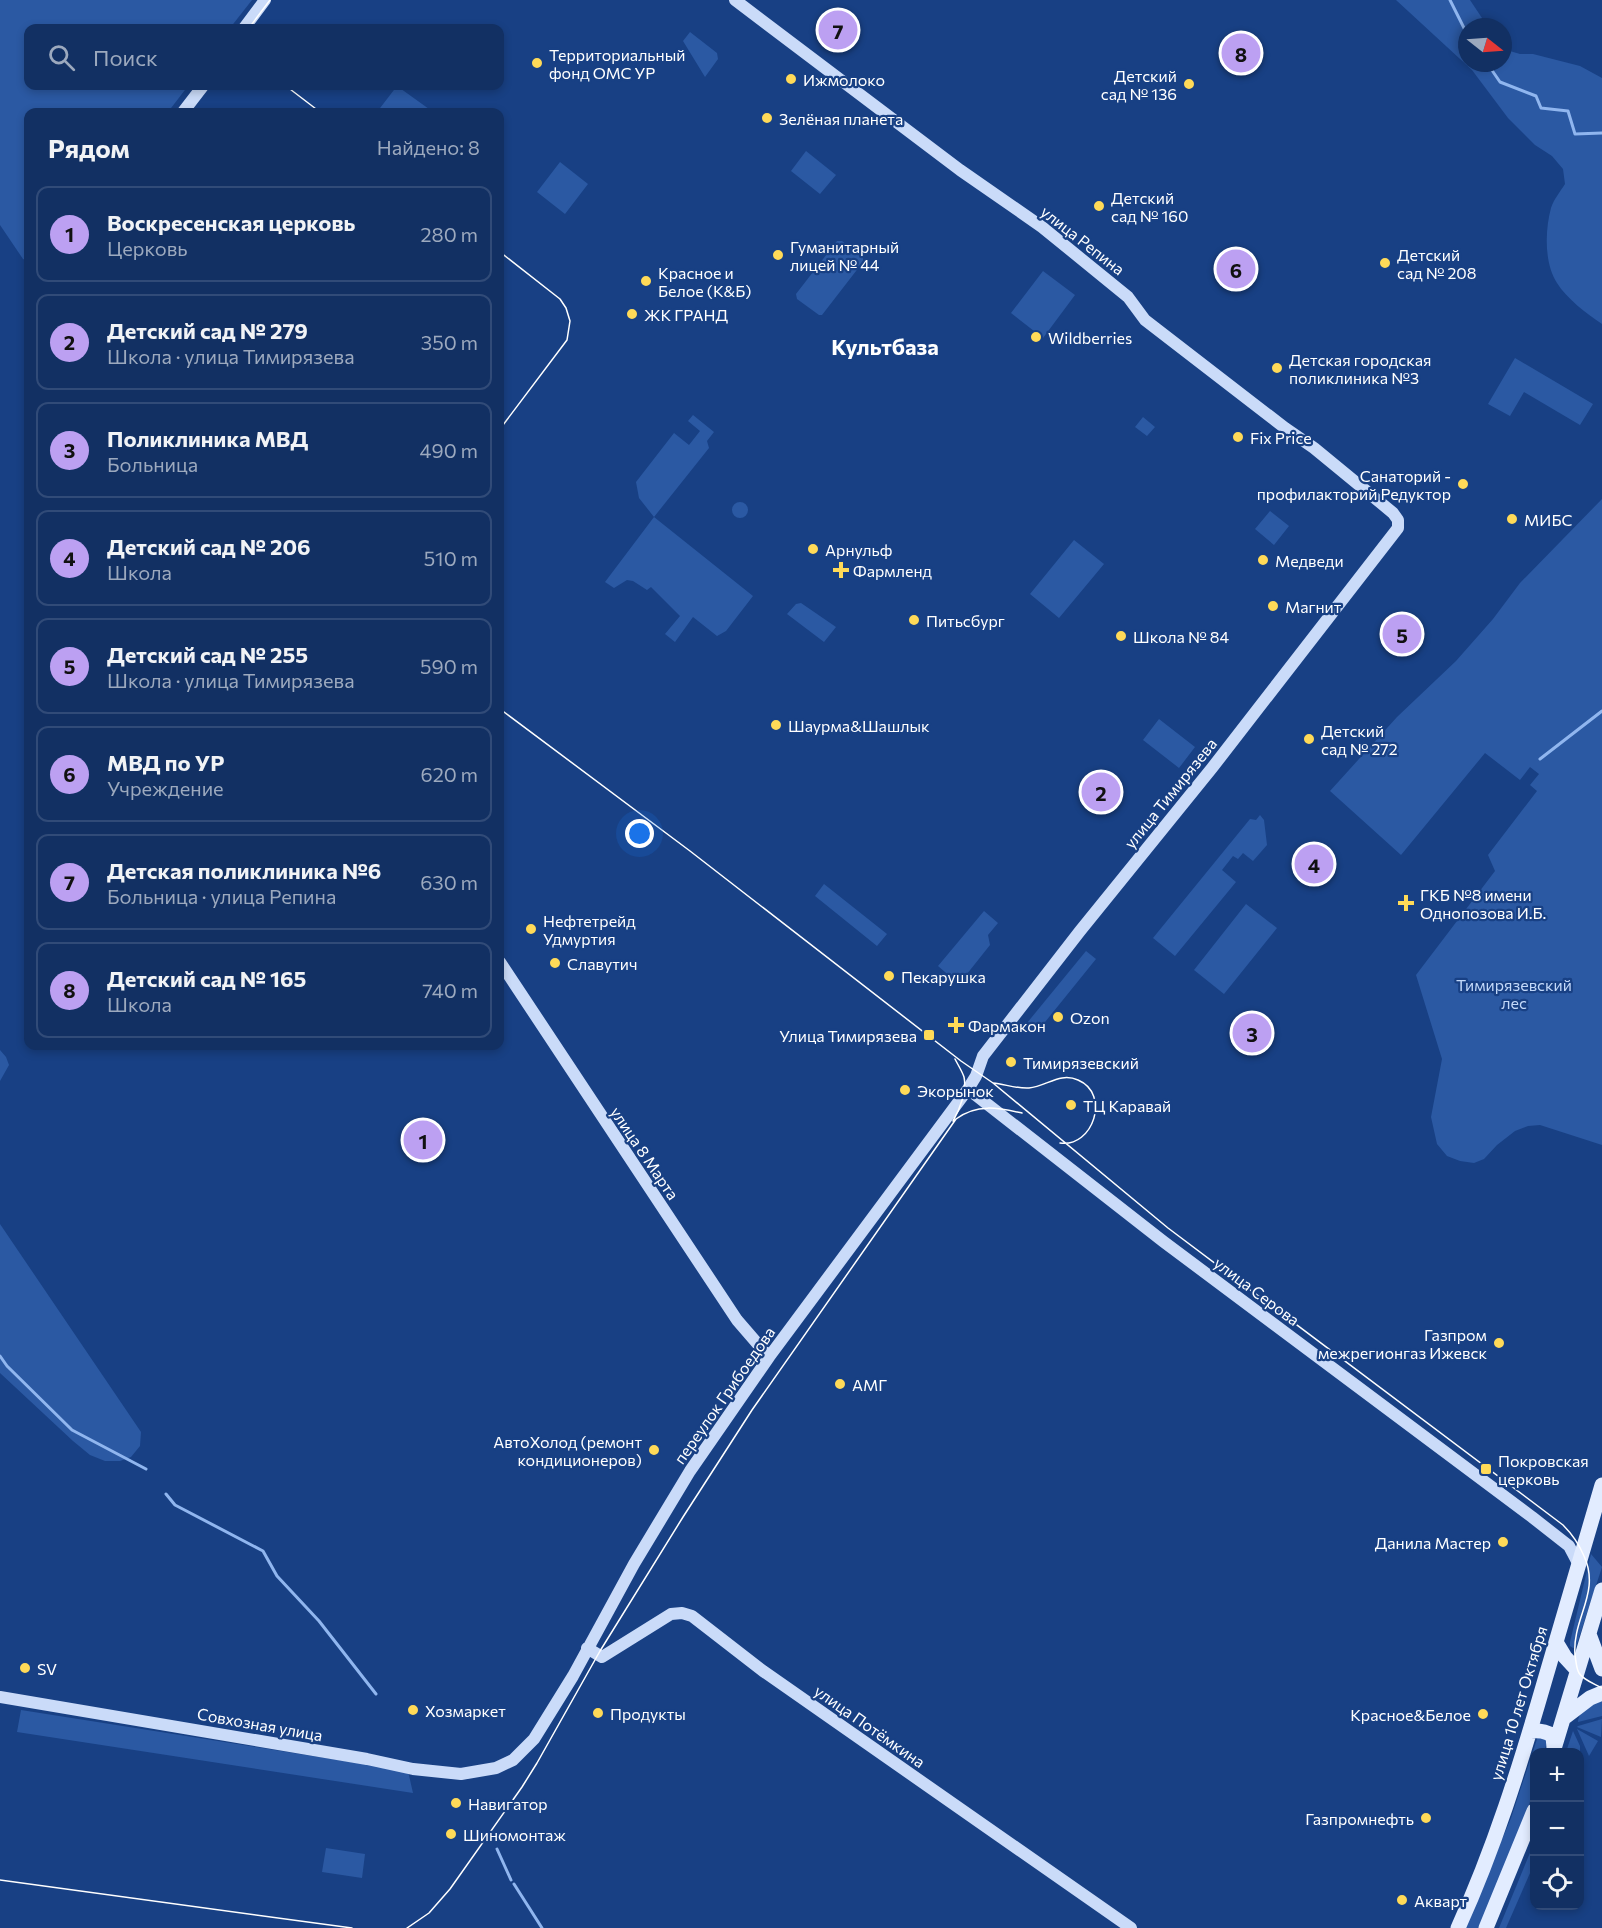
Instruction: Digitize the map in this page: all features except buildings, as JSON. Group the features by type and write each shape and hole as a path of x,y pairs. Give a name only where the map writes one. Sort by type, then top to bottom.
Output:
{"main road":[{"name":"улица 10 лет Октября","path":"1458,1928 1480,1881 1530,1731 1602,1485"},
{"path":"1554,1748 1602,1590"},
{"path":"1589,1634 1602,1669"},
{"path":"1556,1642 1577,1670"},
{"path":"1564,1717 1590,1698 1602,1693"},
{"path":"1530,1731 1538,1730 1552,1736 1553,1748"},
{"path":"1486,1928 1530,1821"}],"street":[{"path":"247,24 265,0"},
{"name":"улица Репина","path":"735,0 960,170 1042,227 1128,297 1144,320 1285,428 1323,454 1393,513 1398,520"},
{"path":"186,108 200,90"},
{"name":"улица Тимирязева","path":"968,1089 976,1076 983,1056 1394,535 1398,528 1398,520"},
{"name":"улица 8 Марта","path":"504,968 737,1320 769,1357"},
{"name":"переулок Грибоедова","path":"513,1760 534,1739 573,1676 634,1564 690,1471 769,1357 968,1089"},
{"name":"улица Серова","path":"968,1089 1164,1242 1541,1524 1569,1546 1579,1565"},
{"path":"757,1375 761,1359 756,1341 771,1340 786,1335"},
{"name":"улица Потёмкина","path":"587,1648 602,1657 671,1614 682,1612 692,1616 763,1671 1131,1928"},
{"name":"Совхозная улица","path":"0,1697 413,1769 461,1774 496,1768 513,1760"}],"green space":[{"path":"0,0 252,0 233,24 24,24 24,90 185,90 171,108 24,108 24,259 0,225"},
{"path":"1396,0 1470,0 1482,18 1458,18 1458,57"},
{"path":"690,32 717,53 718,59 705,77 683,41"},
{"path":"1512,52 1533,54 1580,66 1602,78 1602,324 1566,295 1557,283 1550,266 1547,246 1549,217 1552,205 1565,184 1563,169 1552,156 1535,145 1508,118 1474,72 1512,72"},
{"path":"394,90 403,90 428,108 380,108"},
{"path":"806,151 836,175 820,194 791,171"},
{"path":"560,162 588,184 565,214 537,192"},
{"path":"837,241 842,241 863,257 863,262 822,315 819,315 797,299 796,294"},
{"path":"1043,271 1075,295 1043,338 1011,313"},
{"path":"1515,358 1593,404 1580,425 1524,392 1510,416 1488,404"},
{"path":"693,415 714,432 707,441 709,448 654,517 639,498 636,482 674,433 689,445 700,431 688,421"},
{"path":"1143,417 1155,427 1147,436 1135,427"},
{"name":"Тимирязевский лес","path":"1602,499 1602,1145 1540,1125 1528,1126 1515,1131 1484,1159 1474,1163 1460,1161 1447,1156 1437,1144 1431,1117 1442,1059 1416,975 1495,871 1488,855 1537,791 1530,785 1539,774 1530,767 1520,780 1485,753 1401,855 1330,791 1397,717 1456,661 1493,619 1520,583"},
{"path":"737,502 743,502 748,510 746,516 737,518 732,513 732,507"},
{"path":"1270,511 1289,526 1274,545 1255,529"},
{"path":"654,517 753,596 726,631 717,636 693,617 675,642 665,634 680,616 651,587 647,590 627,580 614,588 605,582"},
{"path":"1074,540 1104,564 1059,618 1030,594"},
{"path":"801,603 836,627 824,642 787,614 796,604"},
{"path":"1159,719 1195,747 1179,768 1143,740"},
{"path":"1260,815 1264,820 1267,845 1253,861 1243,853 1238,859 1233,856 1222,870 1236,882 1175,956 1153,938 1250,819 1256,820"},
{"path":"824,884 887,934 877,946 815,896"},
{"path":"1246,904 1277,928 1224,994 1194,970"},
{"path":"984,911 998,923 988,935 990,945 959,984 938,966"},
{"path":"1086,951 1096,959 1037,1032 1027,1023"},
{"path":"0,1050 9,1065 0,1081"},
{"path":"0,1224 141,1432 140,1446 131,1457 120,1461 105,1461 90,1455 0,1373"},
{"path":"1591,1554 1602,1567 1576,1647 1573,1648 1570,1642"},
{"path":"1602,1696 1602,1716 1578,1722 1581,1713"},
{"path":"21,1710 408,1771 413,1793 17,1732"},
{"path":"1602,1719 1601,1737 1577,1727 1578,1726"},
{"path":"1577,1729 1598,1741 1589,1756"},
{"path":"1573,1731 1580,1748 1567,1748"},
{"path":"1538,1736 1548,1739 1545,1748 1534,1748"},
{"path":"1530,1760 1528,1809 1481,1928 1465,1928 1511,1818"},
{"path":"326,1848 365,1854 362,1878 322,1872"},
{"path":"1530,1853 1530,1873 1506,1928 1499,1928"}],"waterway":[{"path":"1450,0 1459,18"},
{"path":"1493,72 1500,82 1536,96 1541,108 1568,111 1575,134 1602,133"},
{"path":"1540,759 1602,711"},
{"path":"0,1356 7,1366 72,1430 146,1469"},
{"path":"166,1494 175,1505 263,1551 277,1576 319,1621 376,1694"},
{"path":"497,1849 511,1880"},
{"path":"514,1884 542,1928"}],"tram line":[{"path":"252,24 270,0"},
{"path":"291,90 315,108"},
{"path":"504,255 560,299 570,321 567,340 504,424"},
{"path":"504,712 690,851 961,1061 993,1083 1168,1228 1563,1525 1580,1547 1588,1569 1588,1594 1575,1642 1577,1666 1583,1678 1602,1688"},
{"path":"953,1121 965,1088 964,1077 955,1059"},
{"path":"993,1083 1029,1088 1059,1078 1071,1078 1088,1087 1094,1096 1096,1107 1094,1119 1089,1129 1081,1137 1072,1142 1060,1143"},
{"path":"407,1928 429,1913 450,1889 522,1787 600,1651 752,1410 956,1119 972,1111 988,1108 1022,1113"},
{"path":"0,1880 352,1928"}],"place":[{"name":"Детская поликлиника №6","path":"838,30"},
{"name":"Детский сад № 165","path":"1241,53"},
{"name":"Территориальный фонд ОМС УР","path":"537,63"},
{"name":"Ижмолоко","path":"791,79"},
{"name":"Детский сад № 136","path":"1189,84"},
{"name":"Зелёная планета","path":"767,118"},
{"name":"Детский сад № 160","path":"1099,206"},
{"name":"Гуманитарный лицей № 44","path":"778,255"},
{"name":"Детский сад № 208","path":"1385,263"},
{"name":"МВД по УР","path":"1236,269"},
{"name":"Красное и Белое (К&Б)","path":"646,281"},
{"name":"ЖК ГРАНД","path":"632,314"},
{"name":"Wildberries","path":"1036,337"},
{"name":"Детская городская поликлиника №3","path":"1277,368"},
{"name":"Fix Price","path":"1238,437"},
{"name":"Санаторий - профилакторий Редуктор","path":"1463,484"},
{"name":"МИБС","path":"1512,519"},
{"name":"Арнульф","path":"813,549"},
{"name":"Медведи","path":"1263,560"},
{"name":"Фармленд","path":"841,570"},
{"name":"Магнит","path":"1273,606"},
{"name":"Питьсбург","path":"914,620"},
{"name":"Детский сад № 255","path":"1402,634"},
{"name":"Школа № 84","path":"1121,636"},
{"name":"Шаурма&Шашлык","path":"776,725"},
{"name":"Детский сад № 272","path":"1309,739"},
{"name":"Детский сад № 279","path":"1101,792"},
{"name":"Детский сад № 206","path":"1314,864"},
{"name":"ГКБ №8 имени Однопозова И.Б.","path":"1406,903"},
{"name":"Нефтетрейд Удмуртия","path":"531,929"},
{"name":"Славутич","path":"555,963"},
{"name":"Пекарушка","path":"889,976"},
{"name":"Ozon","path":"1058,1017"},
{"name":"Фармакон","path":"956,1025"},
{"name":"Поликлиника МВД","path":"1252,1033"},
{"name":"Улица Тимирязева","path":"929,1035"},
{"name":"Тимирязевский","path":"1011,1062"},
{"name":"Экорынок","path":"905,1090"},
{"name":"ТЦ Каравай","path":"1071,1105"},
{"name":"Воскресенская церковь","path":"423,1140"},
{"name":"Газпром межрегионгаз Ижевск","path":"1499,1343"},
{"name":"АМГ","path":"840,1384"},
{"name":"АвтоХолод (ремонт кондиционеров)","path":"654,1450"},
{"name":"Покровская церковь","path":"1486,1469"},
{"name":"Данила Мастер","path":"1503,1542"},
{"name":"SV","path":"25,1668"},
{"name":"Хозмаркет","path":"413,1710"},
{"name":"Продукты","path":"598,1713"},
{"name":"Красное&Белое","path":"1483,1714"},
{"name":"Навигатор","path":"456,1803"},
{"name":"Газпромнефть","path":"1426,1818"},
{"name":"Шиномонтаж","path":"451,1834"},
{"name":"Акварт","path":"1402,1900"}],"district":[{"name":"Культбаза","path":"885,346"}]}
